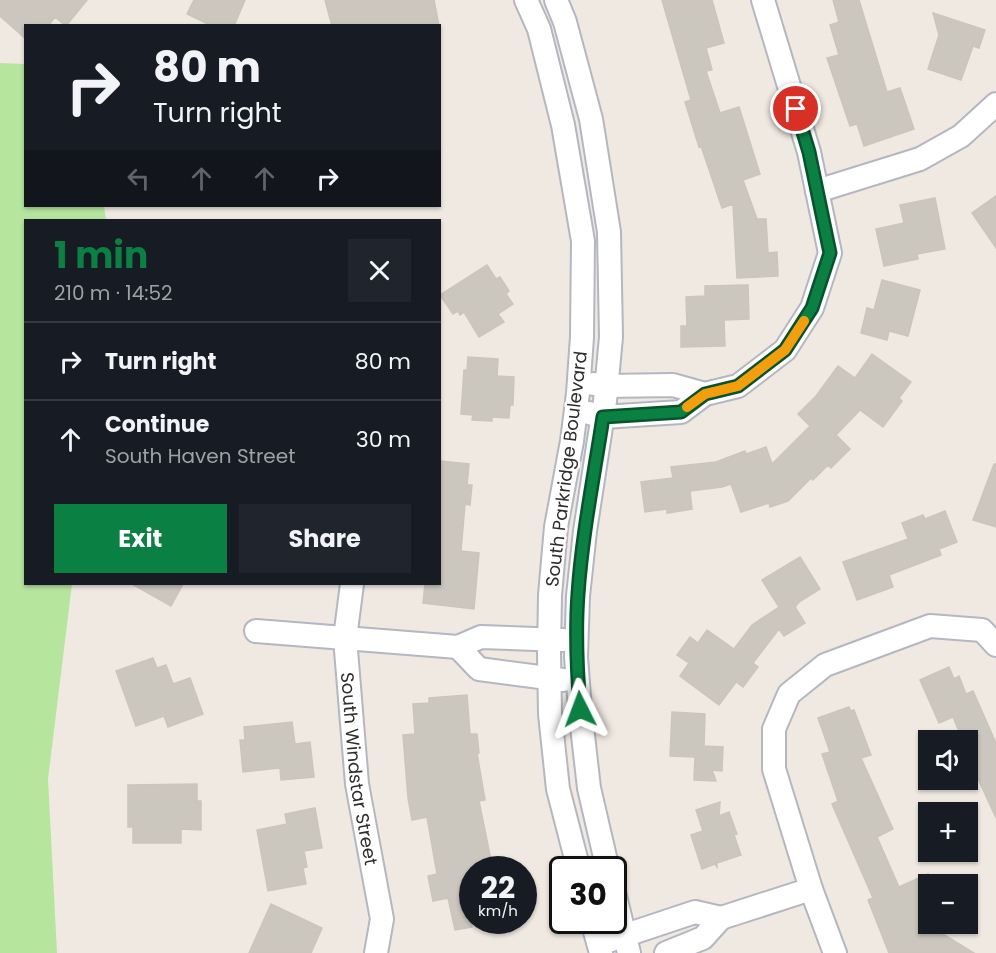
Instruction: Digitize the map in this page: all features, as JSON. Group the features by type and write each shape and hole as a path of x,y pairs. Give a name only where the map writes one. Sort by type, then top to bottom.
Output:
{"street":[{"name":"South Parkridge Boulevard","path":"526,0 539,29 561,113 583,241 579,382 572,441 556,527 549,639 550,714 558,789 575,856"},
{"name":"South Parkridge Boulevard","path":"556,0 565,22 591,118 609,232 611,337 603,417 585,531 578,596 577,642 580,709 589,788 605,856"},
{"path":"576,410 603,417 681,412 705,394 738,386 785,350 812,308 830,253 809,152 763,0"},
{"path":"817,191 920,159 961,136 996,104"},
{"path":"579,382 606,386 673,384 705,394"},
{"name":"South Windstar Street","path":"352,585 345,638 357,783 382,919 376,953"},
{"path":"835,953 811,889 774,769 774,729 789,694 825,665 930,626 982,630 996,645"},
{"path":"256,631 458,647 481,637 577,642"},
{"path":"458,647 479,669 578,681"},
{"path":"666,953 703,938 721,918 811,889"},
{"path":"596,934 600,949 627,944 695,912 721,918"}],"green space":[{"path":"0,63 24,64 24,207 104,207 106,219 24,219 24,585 72,585 48,779 57,953 0,953"}],"building":[{"path":"0,0 87,0 68,24 64,24 55,17 50,24 24,24 24,37 0,16"},
{"path":"194,0 245,0 235,24 208,24 187,14"},
{"path":"325,0 434,0 439,24 331,24"},
{"path":"662,0 712,0 724,43 706,48 712,70 706,71 720,113 739,107 760,174 743,180 757,219 766,219 768,253 777,252 778,276 737,278 733,204 722,208 701,146 699,147 685,102 691,100"},
{"path":"833,0 859,0 887,92 900,88 914,129 864,146 857,124 850,126 827,58 839,55 830,25 839,22"},
{"path":"933,13 985,30 979,48 973,46 961,80 928,69 939,35"},
{"path":"996,196 996,248 972,213"},
{"path":"935,198 945,249 917,254 918,259 884,266 876,229 904,223 900,205"},
{"path":"487,265 496,279 500,277 509,291 506,294 513,304 498,314 504,322 479,337 464,312 460,315 458,311 453,314 441,294"},
{"path":"882,280 920,290 908,336 889,331 887,340 861,333 867,308 874,310"},
{"path":"748,285 749,319 724,320 725,346 681,347 681,326 687,326 686,297 705,296 705,286"},
{"path":"872,354 911,382 899,398 902,401 883,427 860,410 836,435 850,449 831,468 828,465 813,480 811,478 788,501 770,507 769,503 741,512 731,484 690,491 692,509 667,513 667,509 645,512 641,482 673,478 671,467 716,462 745,451 746,454 766,447 772,464 810,426 798,414 816,396 838,366 855,378"},
{"path":"468,357 498,359 497,376 514,377 513,405 510,405 509,418 492,417 492,421 472,420 473,415 461,414 464,370 467,370"},
{"path":"441,461 469,464 467,485 472,485 470,505 465,504 461,551 479,553 474,609 423,603 425,585 441,585"},
{"path":"994,464 996,464 996,527 973,520"},
{"path":"945,511 957,542 939,549 941,555 889,575 893,587 857,600 843,562 908,539 902,523 923,515 925,519"},
{"path":"800,557 820,589 795,607 805,623 784,636 779,629 753,663 758,667 743,687 736,682 719,705 680,676 689,663 677,655 690,637 698,643 707,630 734,649 752,625 779,607 762,580"},
{"path":"134,585 182,585 171,606"},
{"path":"153,658 157,668 166,665 173,684 190,678 203,714 168,727 164,716 136,726 116,671"},
{"path":"949,667 954,679 959,676 966,694 973,691 996,743 996,818 978,779 978,730 958,730 953,717 939,723 920,680"},
{"path":"467,695 470,734 477,734 479,753 477,753 485,800 479,801 490,856 459,856 459,929 455,930 448,898 433,901 428,876 437,874 427,817 412,820 408,798 403,735 415,734 413,704 429,703 429,698"},
{"path":"849,707 851,711 854,710 871,755 861,758 893,829 877,837 899,887 918,878 918,934 943,934 974,953 889,953 868,900 873,898 832,804 838,801 822,754 830,752 818,718"},
{"path":"672,712 705,714 704,746 723,747 722,771 712,770 716,781 694,780 695,757 670,756"},
{"path":"292,722 295,744 310,742 314,777 281,780 280,768 243,772 240,740 245,740 244,727"},
{"path":"197,784 197,801 201,801 201,830 181,829 181,843 133,843 133,827 128,827 128,785"},
{"path":"720,802 719,816 729,812 741,855 717,863 717,867 715,864 702,869 691,835 703,831 696,810"},
{"path":"315,808 322,848 304,851 307,867 303,868 306,884 268,891 257,830 287,824 285,814"},
{"path":"271,904 322,928 311,953 249,953"}],"slow traffic":[{"path":"687,407 705,394 738,386 785,350 804,321"}],"route":[{"path":"580,709 576,657 578,596 585,531 603,417 681,412 705,394 738,386 785,350 812,308 830,253 809,152 796,109"}]}
